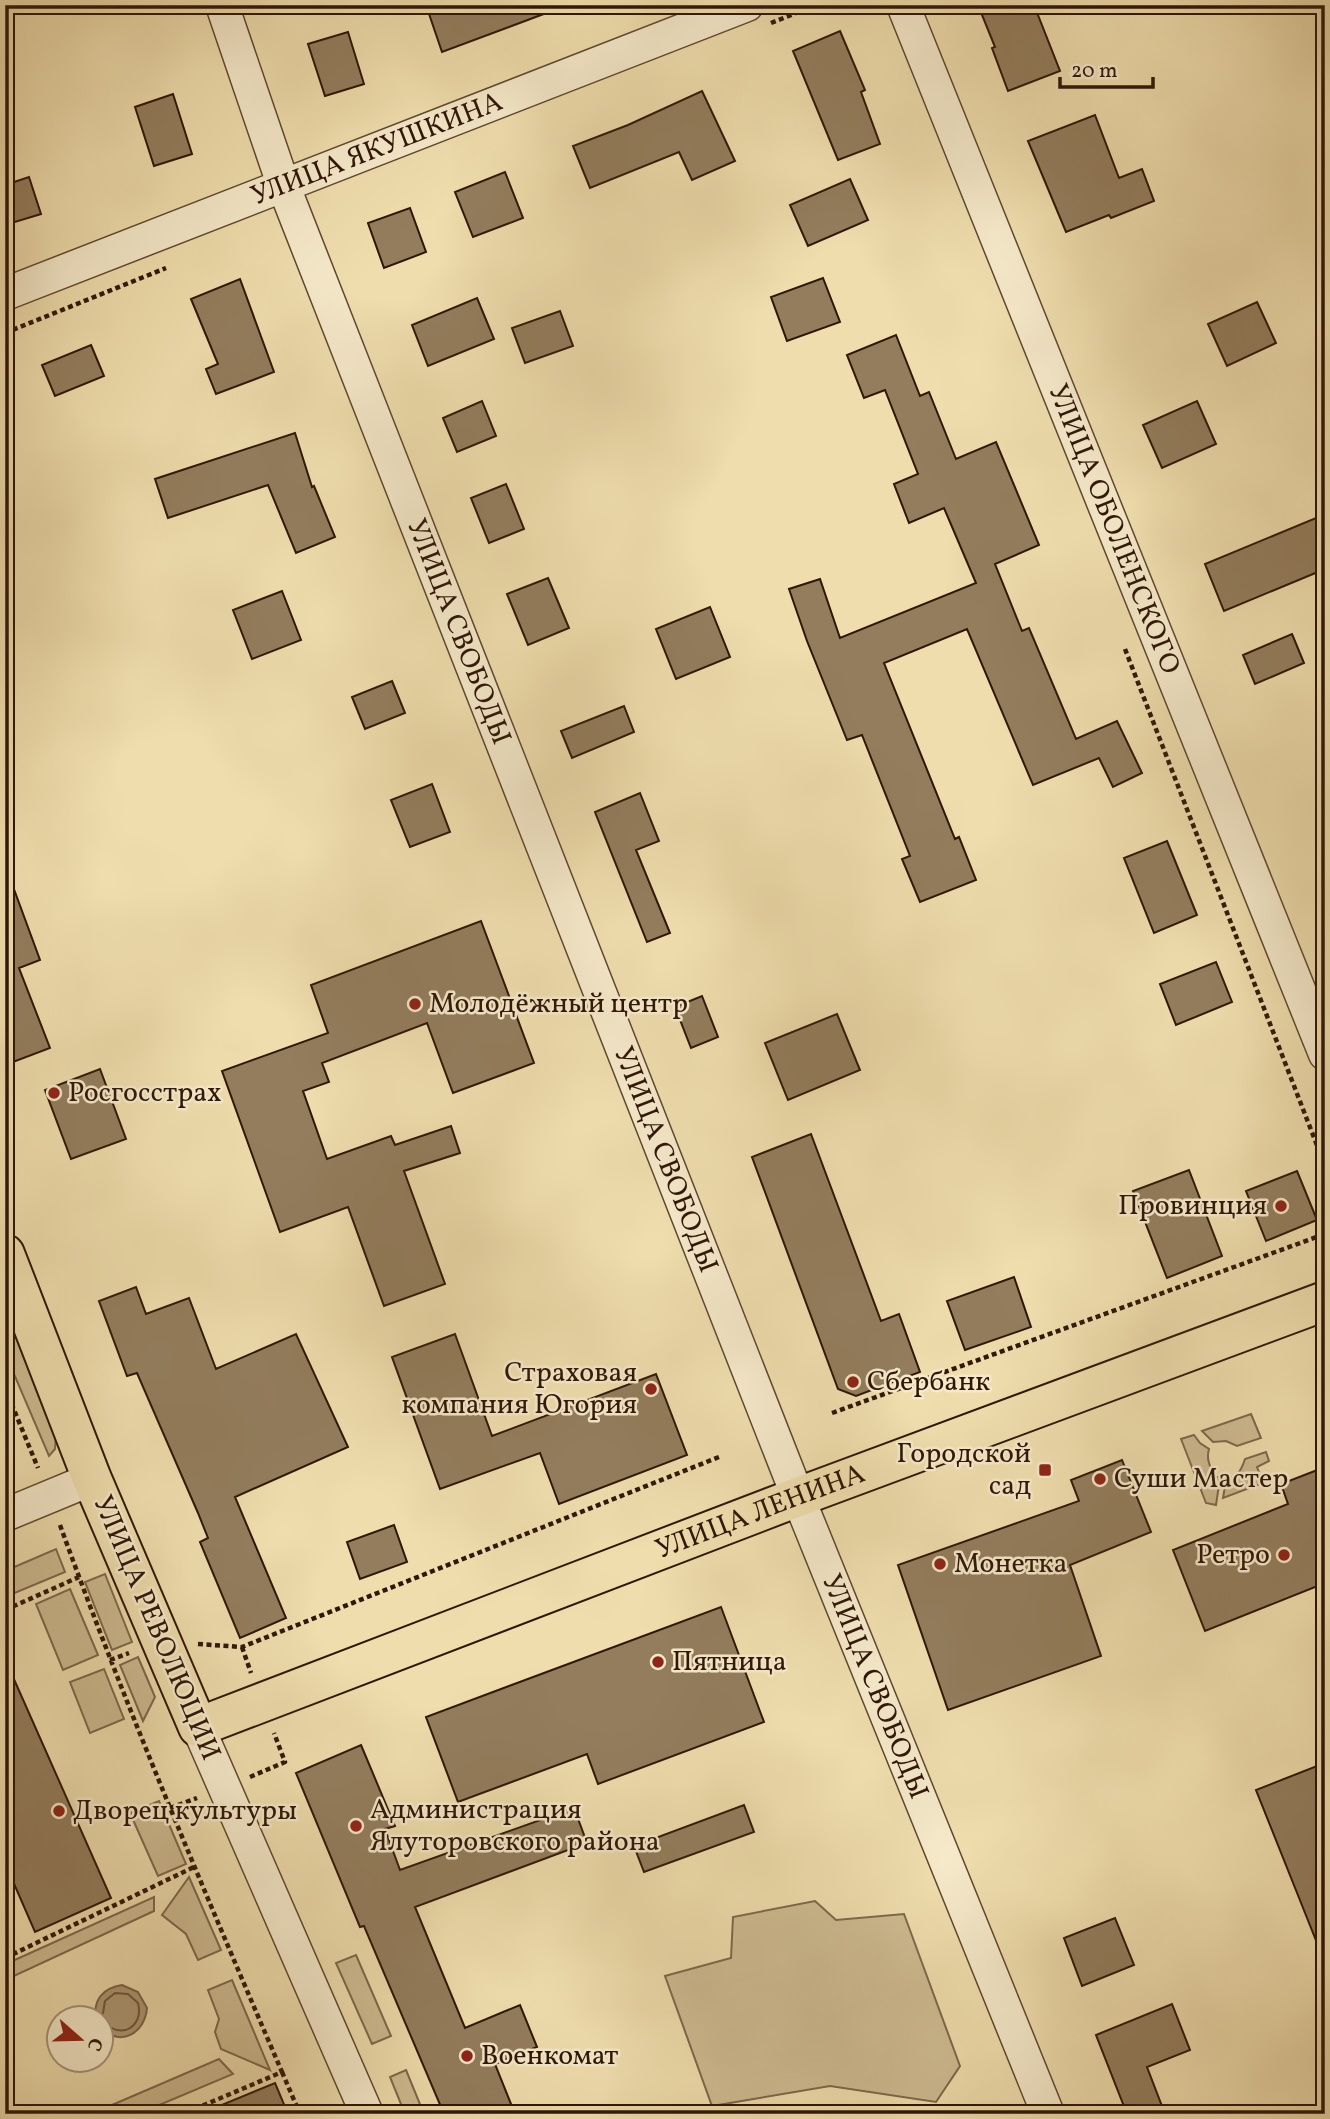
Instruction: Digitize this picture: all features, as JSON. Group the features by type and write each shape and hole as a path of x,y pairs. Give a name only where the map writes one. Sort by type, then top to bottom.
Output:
{"main road":[{"name":"УЛИЦА РЕВОЛЮЦИИ","path":"5,1254 92,1479 198,1727"},
{"name":"УЛИЦА ЛЕНИНА","path":"198,1727 798,1497 1325,1301"}],"street":[{"name":"УЛИЦА СВОБОДЫ","path":"222,5 284,187 798,1497 1048,2114"},
{"name":"УЛИЦА ЯКУШКИНА","path":"5,295 747,5"},
{"name":"УЛИЦА ОБОЛЕНСКОГО","path":"903,5 1325,1054"},
{"path":"5,1515 92,1479"},
{"name":"УЛИЦА РЕВОЛЮЦИИ","path":"198,1727 367,2114"}],"path":[{"path":"5,333 169,267"},
{"path":"832,1413 1325,1234"},
{"path":"5,1388 110,1660 194,1867 300,2114"},
{"path":"242,1647 719,1457"},
{"path":"5,1610 79,1577"},
{"path":"5,1958 194,1867"},
{"path":"183,2114 282,2072"}],"shaded area":[{"path":"5,1310 56,1436 55,1449 49,1456 5,1353"},
{"path":"1251,1414 1261,1438 1237,1446 1226,1441 1213,1442 1202,1431"},
{"path":"1194,1435 1209,1449 1210,1466 1214,1476 1220,1478 1216,1505 1206,1503 1181,1439"},
{"path":"1266,1452 1269,1461 1257,1467 1263,1483 1223,1498 1226,1480 1238,1472 1245,1459"},
{"path":"56,1549 65,1572 5,1597 5,1571"},
{"path":"105,1574 132,1642 112,1650 85,1582"},
{"path":"70,1589 98,1655 63,1670 36,1604"},
{"path":"138,1657 155,1697 143,1721 120,1665"},
{"path":"104,1669 124,1719 90,1733 70,1682"},
{"path":"159,1801 186,1864 158,1876 130,1813"},
{"path":"189,1877 221,1950 198,1960 186,1934 162,1915"},
{"path":"154,1897 154,1911 14,1976 8,1963"},
{"path":"815,1901 836,1920 904,1914 960,2066 936,2102 830,2086 712,2106 665,1976 731,1958 733,1917"},
{"path":"356,1955 391,2036 372,2044 336,1963"},
{"path":"232,1980 270,2070 221,2049 215,2032 219,2019 208,1990"},
{"path":"219,2059 233,2074 138,2114 91,2114"},
{"path":"406,2070 424,2114 405,2114 390,2077"}],"water":[{"path":"122,1985 138,1992 147,2008 142,2024 131,2035 116,2037 116,2004 96,2004 101,1995"}],"building":[{"path":"426,5 557,5 557,9 442,52"},
{"path":"978,5 1034,5 1060,71 1008,91 992,48 995,47"},
{"path":"840,31 865,90 861,92 880,144 838,160 793,51"},
{"path":"348,32 364,84 325,96 308,44"},
{"path":"702,91 735,161 692,180 679,152 590,188 573,146 628,125"},
{"path":"173,94 192,154 154,166 135,107"},
{"path":"1095,115 1119,178 1142,169 1154,201 1066,232 1028,141"},
{"path":"505,172 523,218 473,237 455,192"},
{"path":"29,177 41,214 5,225 5,185"},
{"path":"850,179 868,220 808,246 790,205"},
{"path":"410,208 426,252 384,268 368,223"},
{"path":"823,278 840,322 787,341 771,297"},
{"path":"240,279 274,372 216,394 206,369 218,364 191,299"},
{"path":"477,298 494,339 428,366 412,325"},
{"path":"1257,302 1276,343 1227,366 1208,324"},
{"path":"560,311 573,346 525,363 512,328"},
{"path":"896,335 920,396 929,392 956,459 996,442 1039,545 995,564 1022,631 1029,628 1076,739 1117,721 1142,773 1113,787 1099,758 1033,785 967,629 884,663 955,839 959,837 976,880 920,902 902,859 910,856 862,735 847,740 789,589 820,579 840,638 976,583 944,508 909,523 894,484 918,474 885,390 864,398 847,355"},
{"path":"91,345 104,376 55,396 42,365"},
{"path":"482,401 496,436 457,452 443,418"},
{"path":"1197,401 1216,444 1162,468 1143,425"},
{"path":"295,433 312,487 314,486 335,537 296,553 268,485 168,518 155,479"},
{"path":"506,484 524,529 489,543 471,498"},
{"path":"1316,518 1325,539 1325,569 1224,611 1205,564"},
{"path":"548,578 569,628 528,645 507,594"},
{"path":"282,591 301,640 252,659 233,610"},
{"path":"710,607 730,657 676,679 656,629"},
{"path":"1292,634 1304,663 1255,684 1243,655"},
{"path":"392,681 405,713 365,729 352,697"},
{"path":"624,706 634,732 572,758 561,731"},
{"path":"432,784 450,832 410,847 391,800"},
{"path":"640,793 659,841 636,850 670,933 647,942 595,812"},
{"path":"1167,841 1197,915 1154,933 1124,858"},
{"path":"5,873 8,873 40,960 19,968 50,1048 5,1065"},
{"path":"481,921 534,1063 453,1093 427,1023 322,1063 329,1082 303,1091 327,1159 391,1136 395,1145 451,1126 460,1153 404,1171 445,1284 384,1306 348,1207 280,1232 222,1071 328,1033 311,985"},
{"path":"1216,962 1232,1002 1176,1025 1160,984"},
{"path":"702,996 718,1037 691,1048 675,1007"},
{"path":"837,1014 860,1070 788,1100 765,1043"},
{"path":"100,1069 126,1139 71,1159 45,1090"},
{"path":"811,1134 881,1321 899,1314 920,1372 856,1396 838,1389 752,1157"},
{"path":"1189,1170 1222,1256 1167,1278 1133,1191"},
{"name":"Провинция","path":"1297,1171 1317,1220 1266,1241 1246,1191"},
{"path":"1014,1277 1031,1327 965,1350 947,1301"},
{"path":"136,1287 146,1314 189,1298 216,1369 296,1334 348,1447 235,1497 286,1618 240,1638 200,1542 208,1538 198,1513 137,1373 127,1376 99,1301"},
{"path":"455,1334 492,1436 656,1374 687,1455 559,1504 540,1453 440,1489 392,1357"},
{"path":"1122,1460 1151,1532 1070,1565 1101,1656 948,1710 898,1565 1079,1501 1071,1480"},
{"path":"1325,1467 1325,1583 1205,1631 1173,1550 1288,1504 1281,1484"},
{"path":"394,1525 407,1562 360,1579 347,1542"},
{"name":"Пятница","path":"721,1607 764,1722 598,1784 587,1754 458,1802 426,1717"},
{"path":"5,1659 111,1898 35,1932 5,1863"},
{"path":"361,1745 395,1826 385,1829 400,1870 574,1808 587,1843 415,1907 465,2028 520,2005 537,2047 495,2064 515,2114 444,2114 364,1926 360,1927 296,1773"},
{"path":"1317,1766 1325,1785 1323,1958 1256,1790"},
{"path":"744,1805 754,1832 644,1872 634,1846"},
{"path":"1115,1918 1134,1965 1082,1986 1064,1938"},
{"path":"1172,2004 1190,2050 1147,2067 1165,2114 1127,2114 1096,2035"},
{"path":"275,2083 288,2114 202,2113"}],"place":[{"name":"Молодёжный центр","path":"415,1004"},
{"name":"Росгосстрах","path":"54,1093"},
{"name":"Провинция","path":"1281,1206"},
{"name":"Сбербанк","path":"853,1382"},
{"name":"Страховая компания Югория","path":"651,1389"},
{"name":"Городской сад","path":"1045,1470"},
{"name":"Суши Мастер","path":"1100,1479"},
{"name":"Ретро","path":"1284,1555"},
{"name":"Монетка","path":"940,1564"},
{"name":"Пятница","path":"658,1662"},
{"name":"Дворец культуры","path":"59,1811"},
{"name":"Администрация Ялуторовского района","path":"356,1826"},
{"name":"Военкомат","path":"467,2056"}]}
